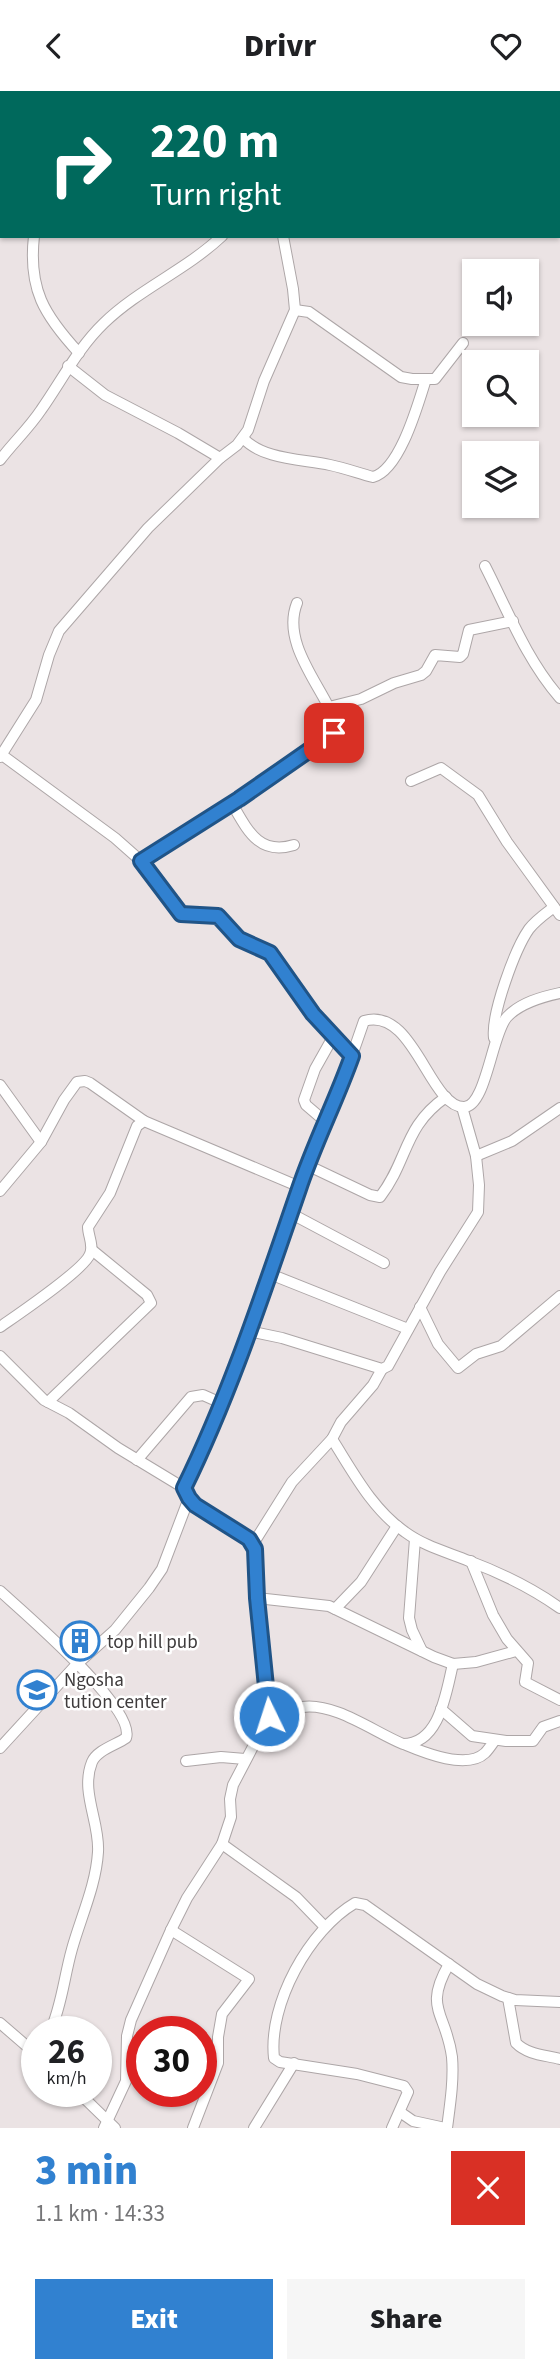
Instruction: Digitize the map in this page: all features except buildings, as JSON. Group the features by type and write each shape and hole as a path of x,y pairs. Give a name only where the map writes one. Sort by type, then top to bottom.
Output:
{"street":[{"path":"34,238 33,269 39,296 55,328 79,353"},
{"path":"0,459 41,409 68,366 108,319 191,263 220,238"},
{"path":"283,238 295,310 243,437 132,546 57,635 36,700 1,756 115,838 141,861 181,914 218,916 239,939 270,953 313,1014 352,1056"},
{"path":"295,310 313,315 401,376 426,379 438,377 463,342"},
{"path":"68,366 105,395 220,458"},
{"path":"243,437 257,449 307,462 330,464 373,477 379,475 394,458 414,415 426,379"},
{"path":"485,566 531,658 560,698"},
{"path":"141,861 338,729 340,725 307,671 301,656 293,614 297,603"},
{"path":"329,707 361,699 394,683 421,675 436,655 460,657 469,630 513,621"},
{"path":"411,781 441,768 478,795 507,842 557,911 537,921 524,936 497,1010 493,1031 494,1044"},
{"path":"232,802 251,833 263,845 279,849 295,845"},
{"path":"462,1107 471,1105 478,1094 503,1021 518,1008 544,996 560,993"},
{"path":"0,1748 77,1664 115,1630 162,1569 186,1493 250,1331 299,1187 327,1123 364,1021 385,1021 406,1039 446,1097 462,1107 475,1156 479,1185 478,1212 420,1307 388,1366 382,1369 373,1385 341,1422 332,1439 292,1482 253,1544"},
{"path":"327,1123 306,1105 305,1093 333,1037"},
{"path":"1,1188 41,1142 74,1084 80,1080 90,1083 144,1121 299,1187"},
{"path":"0,1085 41,1142"},
{"path":"309,1165 370,1195 380,1197 400,1165 416,1124 428,1110 446,1097"},
{"path":"475,1156 512,1141 560,1108"},
{"path":"0,1328 87,1260 92,1250 88,1227 110,1193 137,1126 144,1121"},
{"path":"290,1213 384,1263"},
{"path":"48,1402 151,1303 147,1295 92,1250"},
{"path":"270,1274 408,1329"},
{"path":"420,1307 438,1344 458,1368 477,1354 501,1346 560,1296"},
{"path":"250,1331 282,1338 382,1369"},
{"path":"0,1356 5,1370 48,1402 92,1428 186,1493 213,1518 249,1539 257,1558 257,1598 269,1716 230,1792 231,1817 222,1844 187,1898 131,2020 127,2036 126,2081 105,2124"},
{"path":"137,1460 191,1397 203,1395 221,1403"},
{"path":"332,1439 371,1500 397,1526 415,1539 530,1588 560,1608"},
{"path":"335,1609 361,1582 397,1526"},
{"path":"415,1539 409,1618 422,1651"},
{"path":"471,1561 493,1615 516,1651 528,1663 525,1683 560,1700"},
{"path":"0,1591 110,1698 123,1718 128,1733 126,1738 94,1758 89,1774 90,1802 98,1839 96,1871 71,1952 56,2016"},
{"path":"257,1598 322,1604 453,1664 476,1662 516,1651"},
{"path":"403,1745 423,1739 441,1709 453,1664"},
{"path":"271,1718 299,1707 343,1714 403,1745 434,1756 468,1759 482,1756 495,1739"},
{"path":"441,1709 466,1733 476,1737 533,1741 542,1727 560,1722"},
{"path":"186,1761 221,1757 245,1759"},
{"path":"222,1844 296,1897 325,1927"},
{"path":"392,2128 408,2092 404,2086 357,2074 280,2062 274,2058 272,2042 275,2025 298,1965 325,1927 352,1905 365,1905 477,1984 508,1998 560,2002"},
{"path":"171,1930 249,1979 222,2014 218,2037 218,2063 193,2128"},
{"path":"400,2112 413,2121 446,2128 452,2060 448,2035 435,2000 439,1980 449,1963"},
{"path":"508,1998 516,2043 538,2055 560,2059"},
{"path":"0,2023 21,2041"},
{"path":"254,2128 294,2063"},
{"path":"90,2107 105,2124 115,2128"}],"place":[{"name":"top hill pub","path":"80,1641"},
{"name":"Ngosha tution center","path":"37,1690"}],"route":[{"path":"269,1716 257,1598 255,1549 249,1539 195,1505 184,1488 250,1331 299,1187 352,1056 313,1014 270,953 239,939 218,916 181,914 141,861 239,799 334,733"}]}
